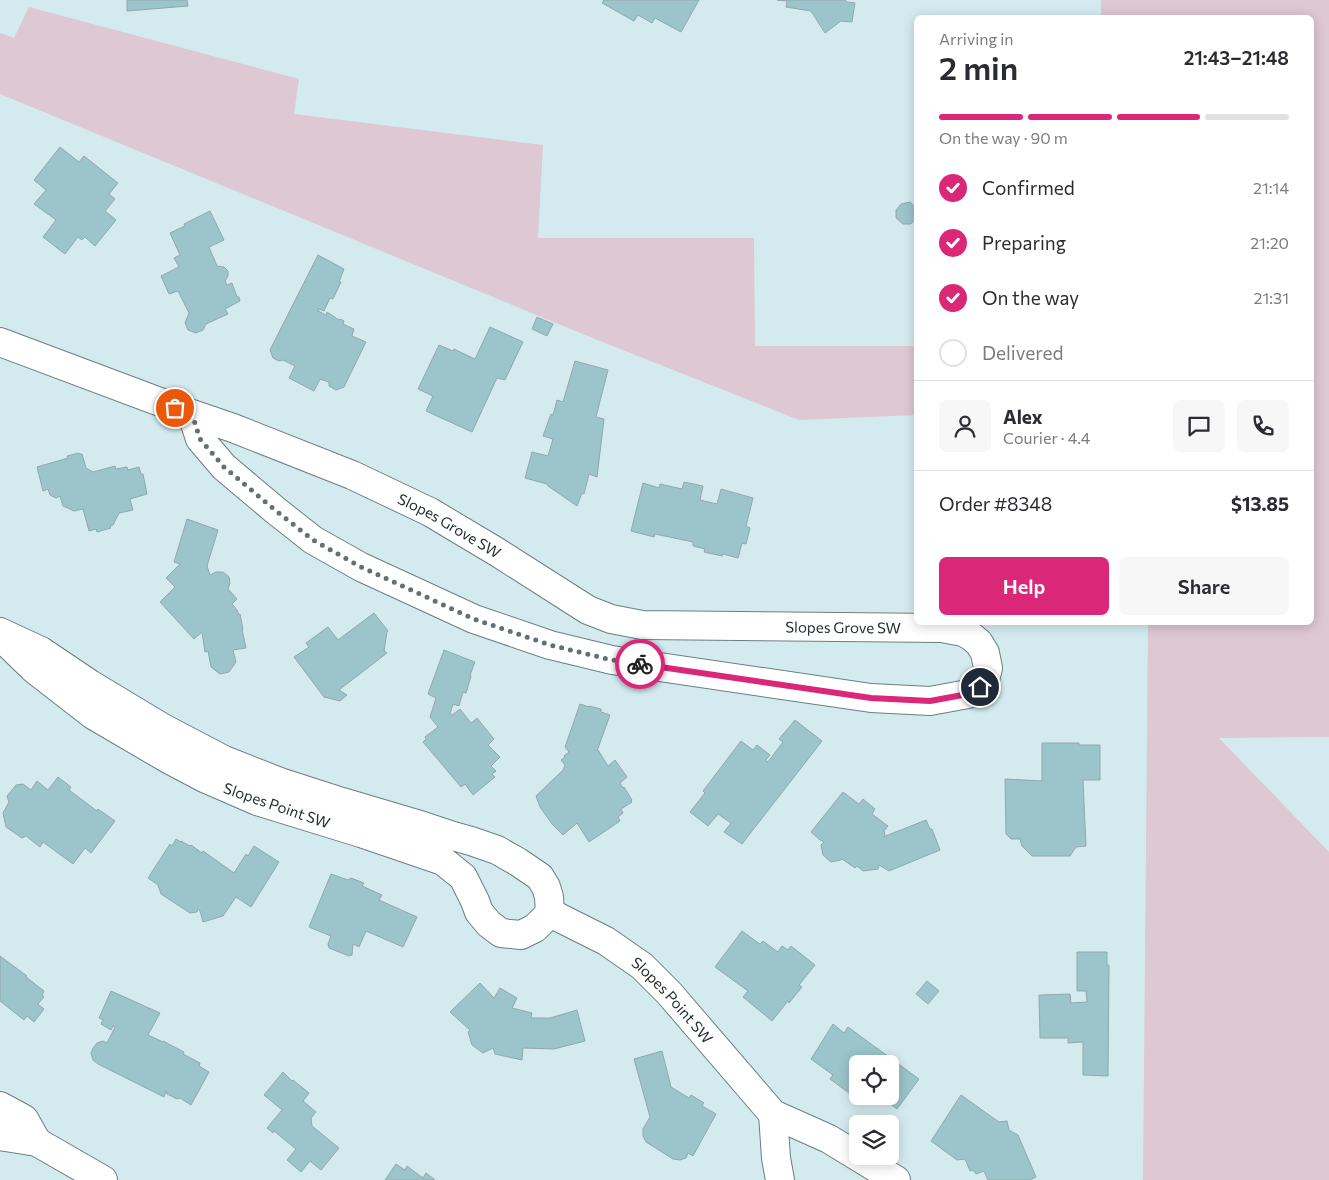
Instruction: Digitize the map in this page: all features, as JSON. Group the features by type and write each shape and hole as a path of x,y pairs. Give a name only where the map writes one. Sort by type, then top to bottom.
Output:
{"street":[{"name":"Slopes Grove SW","path":"0,342 242,431 352,475 430,512 588,610 611,618 642,624 942,628 963,632 980,643 987,660 986,676 980,687 968,694 930,701 871,698 612,660 550,645 466,615 361,567 313,540 224,467 200,439 192,414"},
{"name":"Slopes Point SW","path":"0,634 35,670 93,714 161,756 204,778 257,801 443,861 463,877 479,912 489,924 501,933 521,935 534,928 550,913"},
{"name":"Slopes Point SW","path":"0,634 41,651 90,684 163,728 224,760 333,800 471,840 497,850 540,877 549,897 550,913"},
{"name":"Slopes Point SW","path":"550,913 606,941 642,966 669,993 773,1114 829,1139 896,1180"},
{"path":"0,1106 24,1119 37,1142"},
{"path":"773,1114 776,1158 780,1180"},
{"path":"0,1136 37,1142 103,1180"}],"shaded area":[{"path":"1101,0 1329,0 1329,737 1219,738 1329,852 1329,1180 1143,1180 1148,625 1314,625 1314,15 1101,15"},
{"path":"29,7 299,79 294,114 543,145 538,238 754,238 755,346 914,346 914,415 799,420 595,339 0,94 0,33 14,38"}],"building":[{"path":"127,0 187,0 188,6 127,11"},
{"path":"604,0 699,0 681,32 655,18 652,23 638,15 634,21 602,3"},
{"path":"777,0 845,0 855,3 852,22 841,21 825,33 811,11 786,7 787,1"},
{"path":"60,147 79,162 84,156 118,183 109,194 115,199 105,211 116,220 95,246 85,237 82,240 78,237 65,254 43,237 56,220 34,204 46,190 34,180"},
{"path":"910,202 914,206 914,220 911,224 903,224 896,218 896,210 901,204"},
{"path":"210,211 224,240 209,247 217,266 224,267 228,271 225,281 227,285 232,283 240,301 225,309 228,314 206,324 203,330 196,333 188,330 185,323 189,313 178,291 169,294 161,276 179,267 174,258 180,255 170,233"},
{"path":"318,255 344,269 339,282 341,282 333,299 330,298 324,311 319,309 318,311 326,315 327,312 344,321 343,324 354,329 352,336 366,342 344,387 336,390 329,386 329,382 320,379 314,391 289,378 295,366 283,360 279,361 273,358 270,350"},
{"path":"537,317 553,324 547,336 532,329"},
{"path":"490,327 523,342 505,380 497,378 472,432 426,411 433,396 418,389 439,345 453,351 454,349 475,359"},
{"path":"575,361 608,370 596,417 604,419 597,477 589,474 584,494 582,493 577,506 547,484 525,478 532,452 548,456 553,439 543,436 551,414 553,415 557,400 563,402"},
{"path":"79,453 82,454 86,468 93,472 115,466 116,469 127,467 128,470 139,467 141,474 143,474 147,494 130,499 133,510 119,513 113,525 110,526 111,528 97,532 96,529 89,531 83,509 74,511 63,506 60,496 56,498 50,495 48,489 43,491 37,467"},
{"path":"684,482 703,486 700,500 717,504 721,489 753,498 746,526 750,528 746,544 742,543 738,558 704,552 705,549 693,546 693,542 655,534 654,537 631,531 643,483 659,488 660,484 682,489"},
{"path":"187,519 218,530 207,566 210,575 216,572 223,572 229,577 228,589 237,599 232,604 240,614 246,648 233,650 236,662 229,672 220,674 211,667 208,651 205,652 202,632 194,639 160,602 175,587 166,578 180,564 174,562"},
{"path":"374,613 388,631 384,651 387,653 339,690 347,695 340,701 324,697 294,657 309,647 306,643 328,627 338,640"},
{"path":"444,650 475,662 466,693 463,692 459,706 453,704 450,714 452,715 460,709 471,723 477,718 494,739 488,745 500,757 491,766 496,771 492,774 495,777 473,795 465,784 461,787 423,742 426,739 425,737 438,727 430,717 436,698 428,694"},
{"path":"580,704 601,709 601,712 610,715 597,751 608,766 615,760 627,777 620,783 632,800 632,802 621,809 623,813 618,817 620,821 589,842 577,823 563,835 552,824 540,807 536,796 563,770 565,765 561,760 569,752 565,747"},
{"path":"795,720 822,741 742,844 724,832 731,823 718,814 708,826 690,812 705,793 703,791 741,741 753,750 757,745 770,755 766,760 768,762 783,742 779,739"},
{"path":"1042,743 1100,745 1100,780 1083,780 1086,846 1076,847 1070,856 1032,856 1022,846 1020,839 1011,839 1006,834 1005,779 1042,781"},
{"path":"58,777 71,787 69,790 97,811 98,809 115,821 91,853 85,848 73,864 43,842 40,847 26,836 22,838 6,827 3,813 9,802 7,796 16,785 23,784 31,790 37,781 48,790"},
{"path":"843,792 859,804 863,799 875,809 872,814 888,826 884,831 885,835 883,837 926,820 930,829 932,829 940,850 889,871 879,865 878,869 863,871 842,859 831,862 823,855 821,845 824,842 811,832"},
{"path":"176,839 191,845 202,853 203,851 234,873 246,854 248,856 254,846 279,862 251,907 236,897 223,916 203,922 198,909 197,912 190,913 161,894 158,885 148,878 170,844 172,846"},
{"path":"331,874 364,883 362,886 382,895 379,900 417,917 403,947 366,931 359,947 353,944 352,955 349,956 329,948 328,944 331,936 309,927"},
{"path":"742,931 760,944 763,941 778,952 782,946 788,950 791,946 815,965 799,985 802,987 772,1021 743,997 748,991 715,967"},
{"path":"1077,952 1107,952 1107,965 1109,965 1108,1076 1083,1075 1083,1042 1068,1043 1068,1038 1040,1038 1039,995 1070,994 1071,1003 1087,1002 1086,991 1077,991"},
{"path":"0,956 44,991 42,995 44,997 38,1004 44,1009 34,1022 27,1016 24,1020 0,1001"},
{"path":"927,981 939,991 928,1004 916,994"},
{"path":"480,983 494,998 500,988 517,998 512,1008 532,1013 531,1018 550,1018 577,1010 585,1041 554,1049 523,1048 522,1060 495,1054 493,1048 483,1053 472,1045 468,1032 470,1030 450,1012"},
{"path":"111,991 160,1013 148,1035 184,1052 183,1054 200,1063 199,1066 209,1072 191,1105 180,1098 177,1099 167,1094 166,1091 164,1097 93,1060 91,1053 93,1048 97,1043 103,1041 107,1043 115,1027 113,1026 111,1030 101,1024 103,1020 99,1018"},
{"path":"833,1024 844,1033 848,1027 886,1055 849,1055 849,1093 830,1079 833,1075 811,1059"},
{"path":"662,1051 671,1087 689,1098 691,1095 704,1103 702,1106 716,1114 693,1156 688,1153 686,1158 680,1160 673,1159 646,1142 643,1136 643,1129 650,1117 634,1059"},
{"path":"899,1064 919,1079 897,1109 892,1105 899,1105"},
{"path":"283,1072 309,1093 303,1101 316,1112 311,1118 312,1126 339,1148 321,1170 310,1161 301,1172 287,1160 296,1149 274,1131 273,1133 267,1128 282,1110 264,1095"},
{"path":"961,1095 999,1122 1007,1121 1009,1130 1018,1135 1036,1177 1030,1180 988,1180 984,1171 976,1174 973,1170 970,1171 965,1159 957,1160 931,1141"},
{"path":"396,1164 405,1170 407,1166 423,1178 426,1173 435,1180 385,1180"}],"way so far":[{"path":"175,408 192,414 200,439 224,467 313,540 361,567 474,619 550,645 612,660 640,664"}],"route":[{"path":"640,664 871,698 930,701 968,694 980,687"}]}
